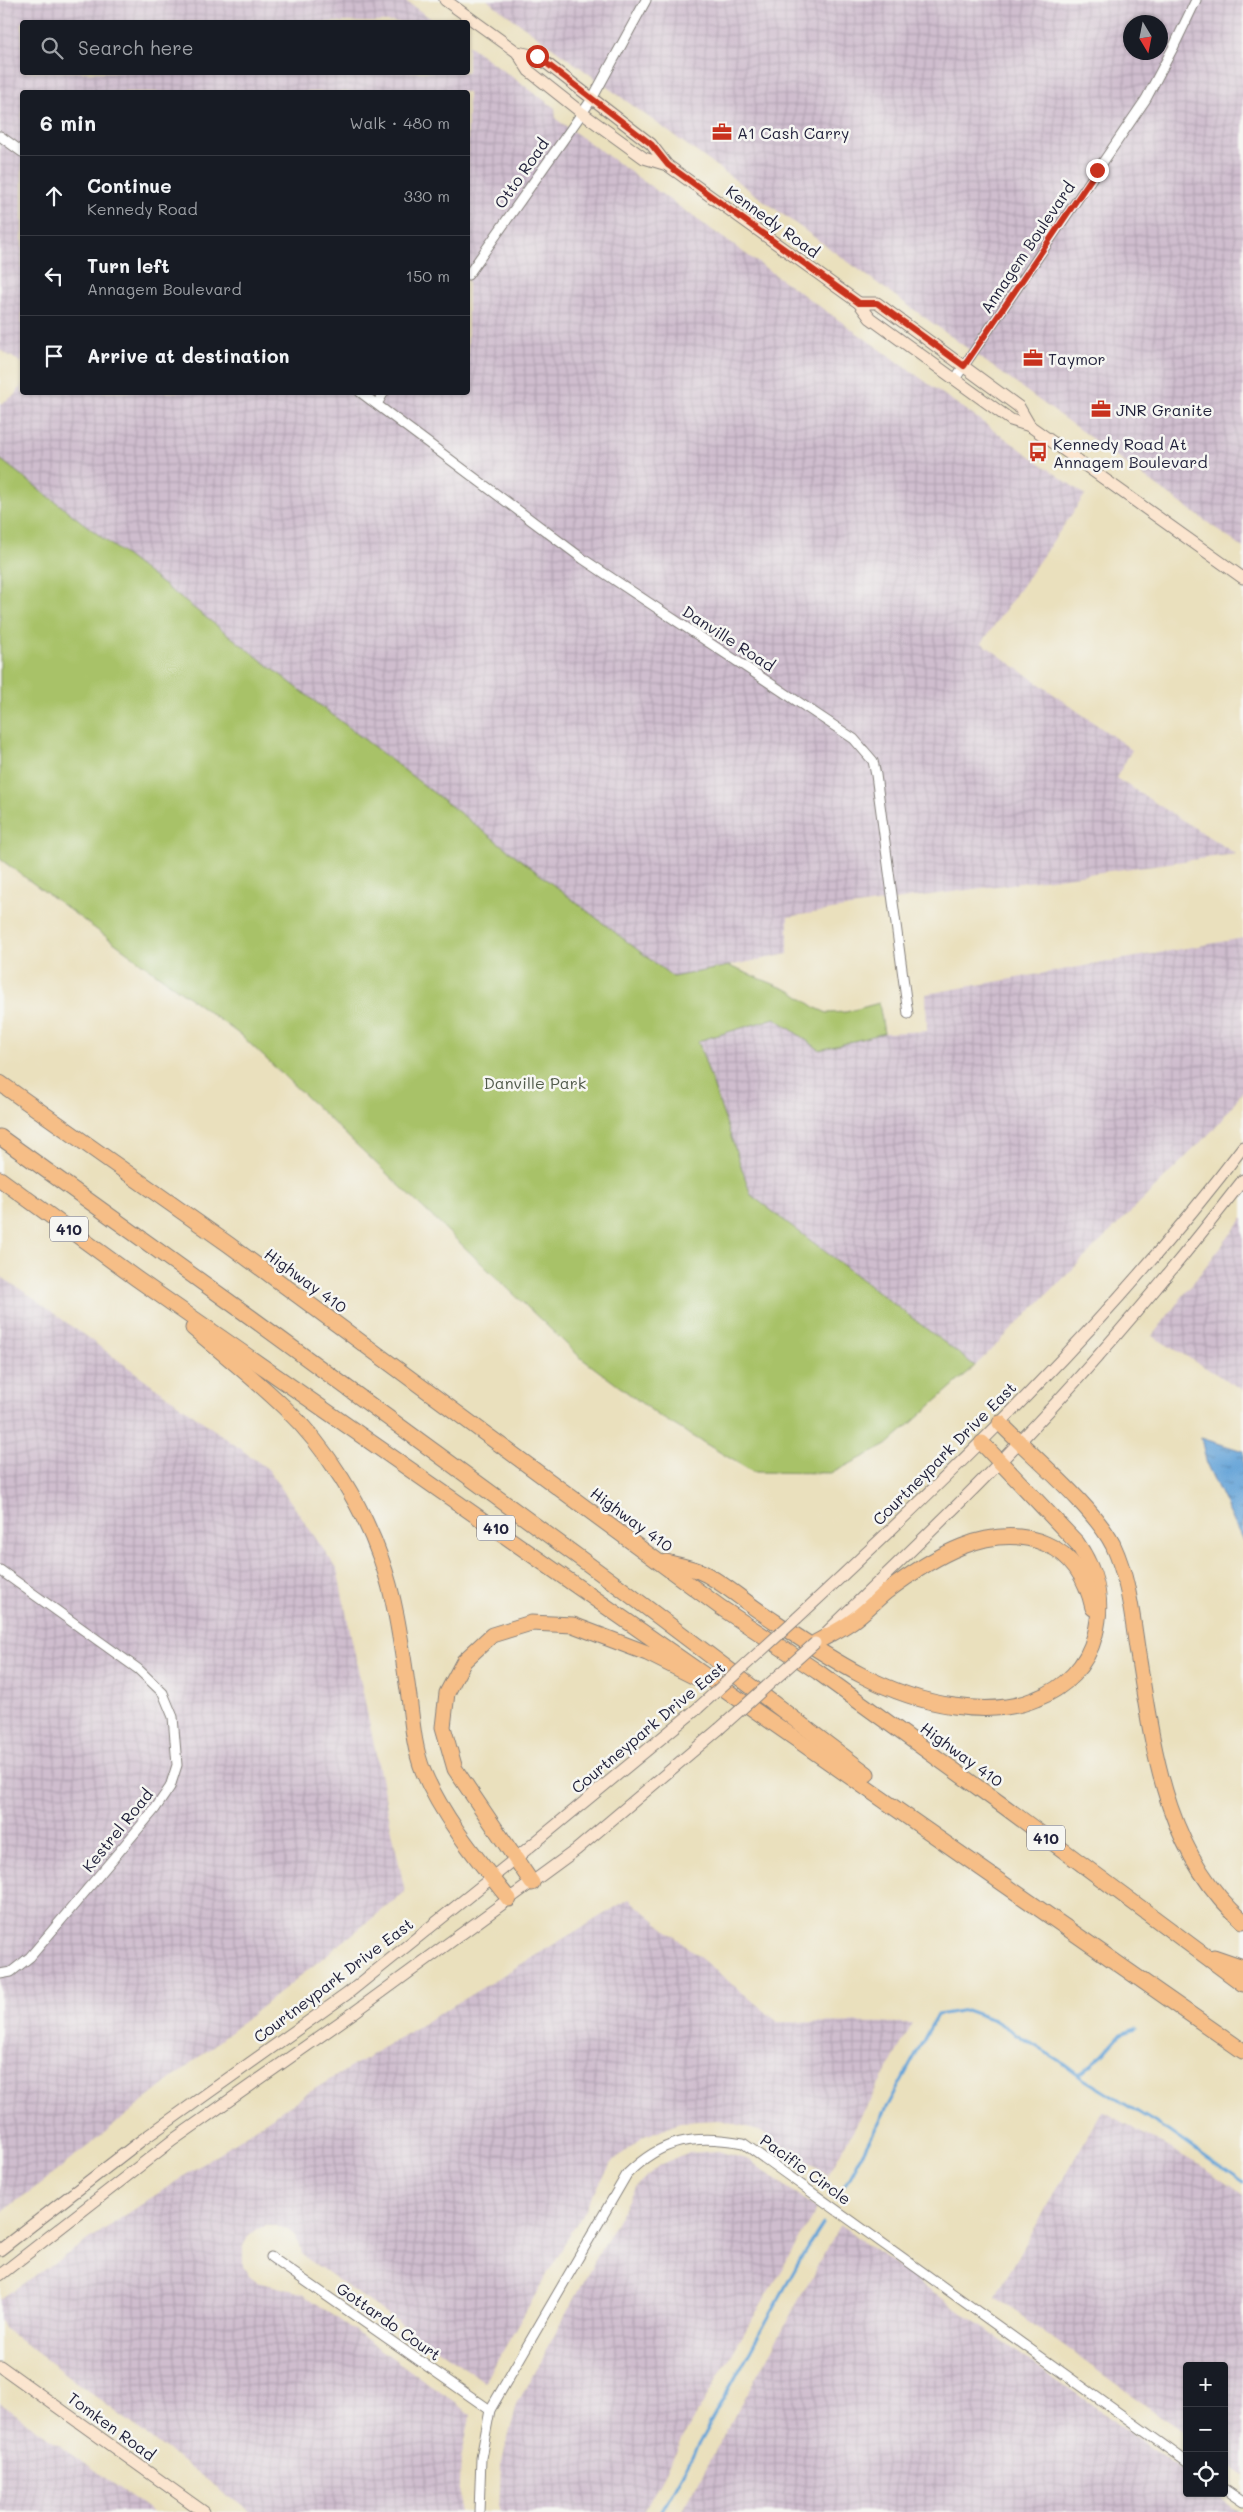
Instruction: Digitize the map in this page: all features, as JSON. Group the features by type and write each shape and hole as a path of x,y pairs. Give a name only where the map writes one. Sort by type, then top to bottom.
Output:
{"highway":[{"name":"Highway 410","path":"0,1083 228,1244 720,1607 818,1672 1005,1807 1243,1984"},
{"path":"0,1137 249,1316 618,1586 707,1656 1151,1985"},
{"name":"410","path":"0,1179 138,1279 855,1778 1243,2051"},
{"path":"138,1279 286,1408 335,1466 356,1502 381,1560 401,1642 414,1739 423,1770 447,1814 509,1900"},
{"path":"1000,1423 1084,1507 1112,1545 1130,1599 1146,1700 1167,1803 1177,1830 1190,1855 1211,1886 1243,1921"},
{"path":"657,1560 700,1572 836,1663 872,1682 942,1704 972,1708 994,1708 1026,1703 1043,1696 1063,1684 1078,1670 1088,1655 1094,1640 1098,1624 1100,1599 1096,1579 1087,1556 1077,1542 982,1443"},
{"path":"815,1643 851,1622 910,1576 948,1553 984,1539 1016,1536 1035,1539 1051,1546 1066,1556 1079,1571 1090,1593 1094,1611 1094,1640"},
{"path":"532,1883 455,1769 443,1727 447,1693 464,1661 492,1636 531,1623 574,1625 647,1653 684,1670 764,1726 855,1778"},
{"path":"1199,1952 1243,1968"}],"main road":[{"name":"Kennedy Road","path":"444,0 517,52 529,72 582,113 644,158 668,165"},
{"name":"Kennedy Road","path":"517,52 537,56 651,144 668,165 859,303 870,318 1011,420 1030,426 1243,578"},
{"name":"Kennedy Road","path":"859,303 877,303 1019,407 1030,426"},
{"name":"Courtneypark Drive East","path":"0,2250 142,2140 346,1994 516,1859 698,1708 797,1618 982,1443 1191,1215 1243,1147"},
{"path":"0,2275 173,2140 576,1850 719,1729 815,1643 1000,1462 1090,1366 1206,1228 1243,1180"},
{"name":"Tomken Road","path":"0,2366 204,2512"}],"street":[{"name":"Otto Road","path":"470,272 592,98 646,0"},
{"name":"Annagem Boulevard","path":"955,379 1146,99 1196,0"},
{"path":"0,136 20,151"},
{"name":"Danville Road","path":"364,395 583,559 854,739 873,761 876,775 908,1014"},
{"path":"376,404 382,395"},
{"name":"Kestrel Road","path":"0,1570 138,1669 163,1693 173,1717 178,1765 170,1787 155,1809 30,1957 11,1972 0,1974"},
{"name":"Pacific Circle","path":"478,2512 481,2458 490,2410 627,2174 642,2159 662,2148 686,2139 718,2139 743,2143 1183,2459"},
{"name":"Gottardo Court","path":"271,2257 490,2410"},
{"path":"1228,2491 1243,2502"}],"shaded area":[{"path":"0,0 404,0 433,20 20,20 20,75 470,75 470,46 555,108 556,119 1085,495 982,643 1132,750 1116,778 1236,854 908,898 788,917 788,954 673,977 0,459 0,404 15,395 20,388 20,395 470,395 470,90 20,90 20,362 0,350"},
{"path":"487,0 1243,0 1243,548"},
{"path":"1243,938 1243,1091 1216,1127 975,1366 751,1195 698,1040 775,1018 820,1050 884,1033 927,1031 926,994"},
{"path":"1243,1218 1243,1390 1152,1336"},
{"path":"0,1276 268,1469 337,1569 405,1892 43,2182 0,2213"},
{"path":"629,1899 778,2022 913,2023 828,2175 759,2130 720,2120 680,2122 643,2137 612,2162 485,2382 302,2255 300,2244 287,2229 266,2226 256,2230 248,2237 243,2246 243,2266 249,2276 257,2282 302,2293 471,2414 461,2458 459,2512 250,2512 5,2329 0,2319 0,2299 308,2093"},
{"path":"1102,2111 1203,2167 1243,2195 1243,2476 1228,2465 1228,2362 1183,2362 1183,2432 995,2297"},
{"path":"718,2151 749,2160 817,2209 689,2427 644,2512 499,2512 501,2464 517,2404 635,2187 658,2166 687,2153"},
{"path":"840,2225 1183,2471 1183,2497 1218,2497 1239,2512 682,2512"},
{"path":"0,2403 153,2512 0,2512"}],"green space":[{"name":"Danville Park","path":"0,459 673,977 729,966 793,992 816,1008 827,1013 846,1012 879,1003 884,1033 820,1050 775,1018 698,1041 751,1195 975,1366 887,1445 832,1473 753,1472 659,1416 581,1358 243,1037 0,859"}],"water":[{"path":"1201,1438 1243,1451 1243,1541 1207,1465"}],"waterway":[{"path":"845,2185 937,2015 966,2010 994,2020 1058,2060 1082,2078 1169,2131 1243,2183"},
{"path":"1078,2075 1102,2055 1121,2034 1136,2029"},
{"path":"661,2512 804,2253 823,2224"}],"place":[{"name":"A1 Cash Carry","path":"722,132"},
{"name":"Taymor","path":"1033,358"},
{"name":"JNR Granite","path":"1101,409"},
{"name":"Kennedy Road At Annagem Boulevard","path":"1038,452"}],"route":[{"path":"537,56 651,144 668,165 859,303 877,303 964,366 1097,170"}]}
